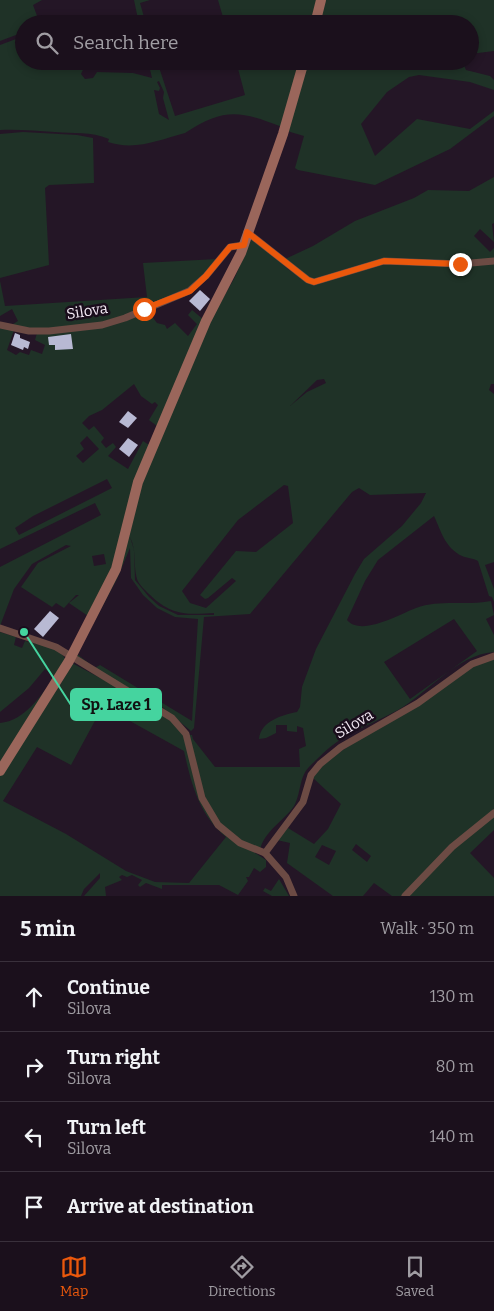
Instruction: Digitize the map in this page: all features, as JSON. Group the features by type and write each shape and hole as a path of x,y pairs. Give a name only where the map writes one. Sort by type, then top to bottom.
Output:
{"street":[{"path":"317,15 321,0"},
{"path":"0,771 71,657 116,570 138,482 202,329 230,277 244,245 283,134 301,70"},
{"path":"247,232 308,280 314,282 384,261 460,264 494,261"},
{"name":"Silova","path":"0,326 49,331 102,325 125,318 190,291 206,276 230,247 244,245"},
{"path":"0,628 56,647 136,694 172,718 186,734 202,798 218,826 240,843 265,852 286,877 294,896"},
{"name":"Silova","path":"265,852 303,802 311,774 320,764 349,742 418,703 472,664 494,656"},
{"path":"405,896 452,847 494,814"}],"green space":[{"path":"0,0 42,0 33,5 37,15 15,15 15,35 0,41"},
{"path":"134,0 150,0 140,3 143,15 137,15"},
{"path":"218,0 318,0 314,15 222,15"},
{"path":"325,0 494,0 494,51 479,53 479,15 320,15"},
{"path":"15,39 15,70 83,70 81,74 85,79 93,78 97,72 133,73 152,78 150,70 160,70 175,116 245,95 238,70 298,70 282,127 244,115 222,115 185,133 137,145 108,142 109,139 102,136 89,134 0,130 0,45","holes":["159,81 164,92 163,98 169,120 159,114 154,90 159,91 160,88 157,82"]},
{"path":"304,70 466,70 490,76 494,80 494,90 470,82 419,75 409,77 387,92 361,124 375,156 417,119 470,129 494,111 494,116 450,149 375,185 298,170 295,168 304,136 287,131"},
{"path":"23,132 77,135 93,138 94,183 49,185 45,188 49,265 0,278 0,134"},
{"path":"494,177 494,223 492,224 494,242 480,229 474,236 490,252 494,248 494,260 459,263 402,259 327,278 309,279 283,260 313,246 355,221 414,198 428,190 469,191"},
{"path":"251,240 255,240 289,270 312,283 377,264 494,263 494,384 491,384 489,390 494,394 494,562 485,565 494,589 494,602 492,597 489,596 478,561 462,556 451,548 444,539 434,516 378,560 365,581 347,620 353,625 371,625 381,623 425,605 491,601 494,615 486,619 494,635 494,652 467,660 450,670 477,651 454,619 384,662 410,699 438,679 398,710 339,741 313,763 306,771 294,806 266,837 260,850 241,841 227,830 216,817 202,789 189,735 192,735 193,739 215,767 300,767 299,749 306,746 303,728 297,726 297,732 287,731 287,725 276,725 276,733 259,739 261,733 268,723 273,720 297,712 300,707 302,687 316,649 355,574 364,559 402,526 421,503 426,493 370,495 359,488 352,492 250,614 204,617 194,728 191,731 162,707 78,660 75,654 111,587 136,497 209,323 235,277","holes":["324,379 326,383 307,392 290,406 317,380","284,485 288,486 293,523 256,552 236,551 200,595 205,599 208,598 232,578 236,581 206,608 190,603 182,591 238,520","130,548 131,578 143,595 157,608 175,617 198,619 192,721 100,665 95,668 77,654 117,579","134,551 136,574 138,581 144,589 171,610 195,614 214,613 214,615 178,615 159,606 135,580"]},
{"path":"217,259 195,285 138,311 94,325 41,329 10,326 18,321 12,309 0,316 0,281 5,306 147,297 143,263"},
{"path":"147,310 157,323 165,325 167,329 175,323 188,336 197,324 188,315 192,310 204,320 157,426 149,420 158,405 155,402 152,404 141,396 134,384 102,410 89,416 82,423 89,430 94,426 104,438 101,442 106,448 113,443 116,447 108,456 128,469 143,441 149,445 112,567 88,616 69,603 79,595 76,595 64,608 56,603 52,607 21,587 38,563 71,546 66,545 32,564 14,589 0,626 0,567 101,515 95,503 0,549 0,328 14,330 7,350 16,355 20,352 29,355 31,350 42,354 45,345 35,340 37,333 78,330","holes":["87,436 99,449 83,463 76,456 84,449 80,443","107,479 112,488 19,535 15,528 33,516","104,554 106,564 94,566 92,556"]},
{"path":"0,632 16,637 14,645 22,648 25,641 41,645 59,652 65,659 58,673 50,686 0,763 0,723 9,721 25,712 55,677 45,669 29,688 0,712"},
{"path":"494,659 494,811 446,851 403,896 392,896 374,883 363,896 333,896 287,863 290,843 277,840 288,828 314,844 328,829 341,804 312,777 329,759 471,667","holes":["356,844 371,856 367,862 352,850","322,845 336,851 329,865 315,857"]},
{"path":"72,663 168,716 184,735 193,774 221,831 266,860 266,867 260,872 254,868 249,877 246,877 248,881 238,895 219,885 162,885 162,889 146,883 140,887 138,885 142,880 132,875 127,877 122,875 119,877 122,880 105,887 106,896 84,896 100,878 100,873 84,889 81,896 0,896 0,776 18,745 63,680","holes":["103,706 184,751 193,786 203,809 209,819 226,837 189,883 155,882 126,871 66,834 3,801 37,747 71,765"]},
{"path":"494,816 494,830 470,853 494,878 494,896 408,896 439,861"},
{"path":"279,879 289,896 272,896 263,891 265,888 271,891"}],"building":[{"path":"200,290 210,299 200,311 189,301"},
{"path":"15,333 20,335 20,338 30,342 28,349 24,347 23,350 11,345"},
{"path":"71,334 73,349 55,350 55,345 49,345 48,337"},
{"path":"128,411 137,418 128,428 119,422"},
{"path":"128,438 138,445 129,457 119,449"},
{"path":"50,611 59,618 43,637 34,629"}],"place":[{"name":"Sp. Laze 1","path":"24,632"}],"route":[{"path":"144,309 190,291 206,276 230,247 244,245 247,232 308,280 314,282 384,261 405,260 460,264"}]}
